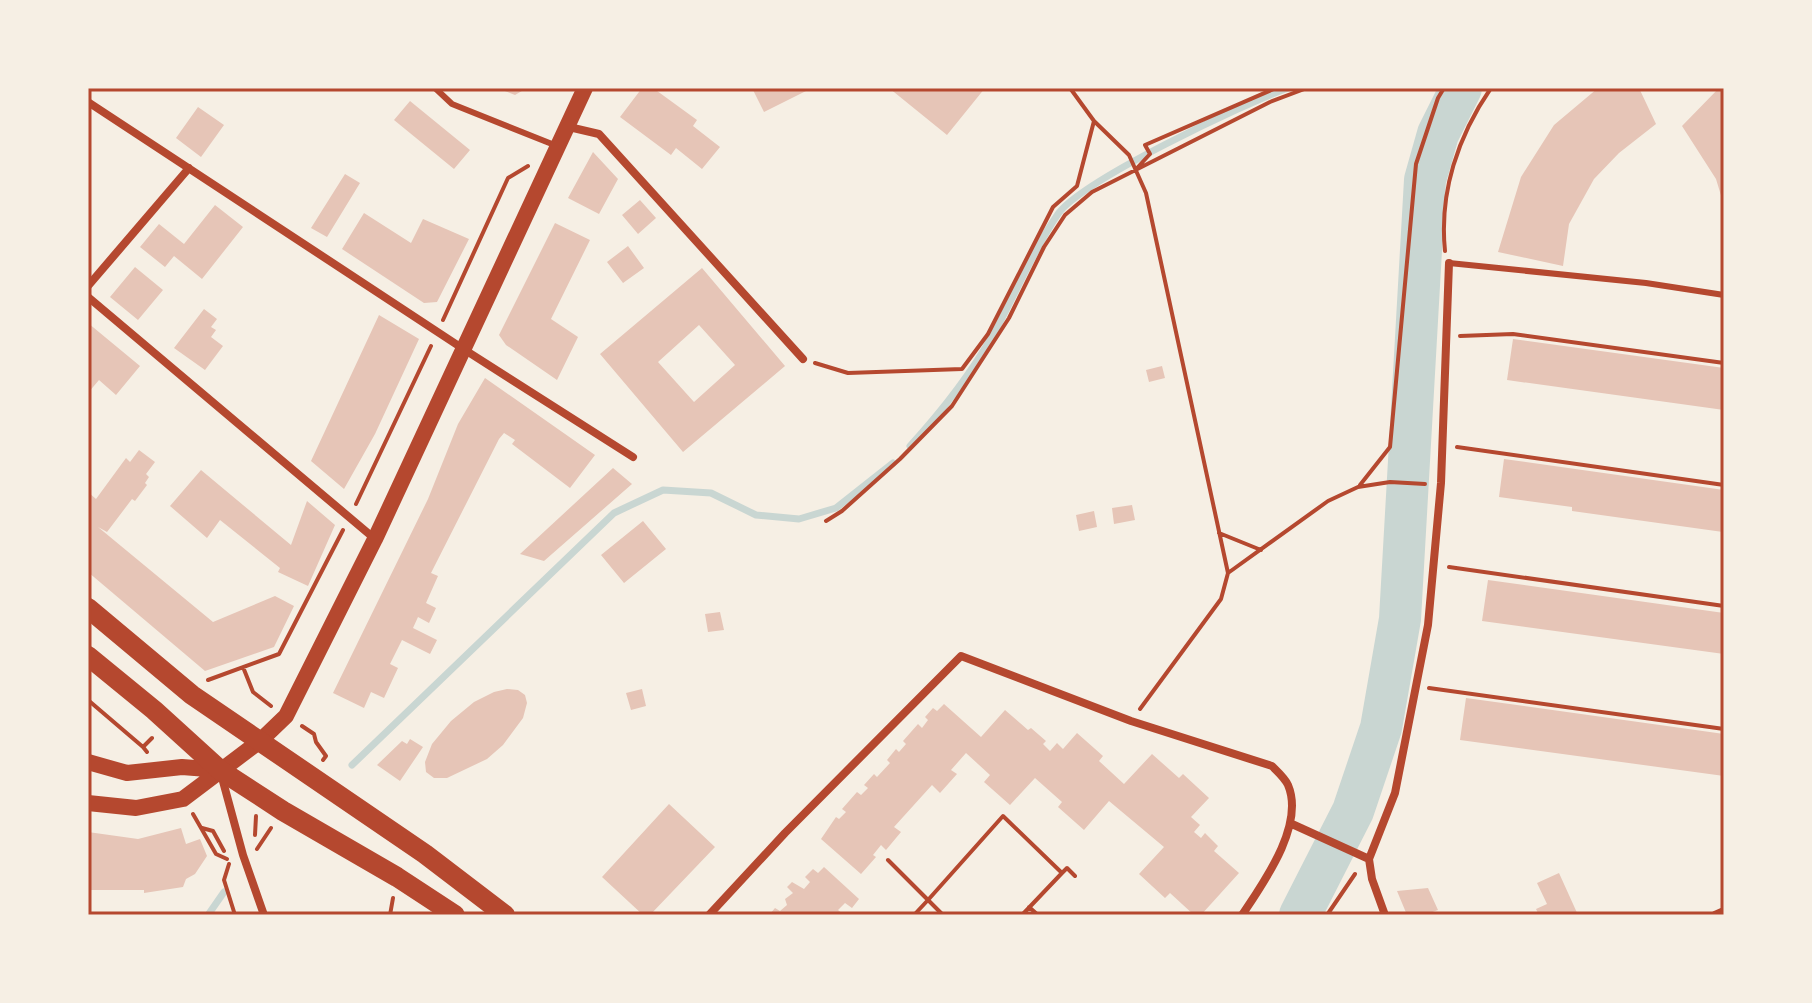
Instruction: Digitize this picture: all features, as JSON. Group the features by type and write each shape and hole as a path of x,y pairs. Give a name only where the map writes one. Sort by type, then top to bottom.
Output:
{"main road":[{"path":"88,803 136,808 183,799 260,741 286,716 465,350 585,88"},
{"path":"88,608 192,695 425,854 505,915"},
{"path":"88,656 220,770 455,915"},
{"path":"88,762 127,773 182,767 220,770"}],"street":[{"path":"88,102 633,457"},
{"path":"569,127 599,134 803,359"},
{"path":"88,286 189,168"},
{"path":"1385,915 1372,879 1369,859 1395,793 1428,625 1441,483 1449,263"},
{"path":"88,297 375,539"},
{"path":"709,915 785,833 961,656 1131,721 1272,766 1287,783 1293,805 1292,824 1262,886 1242,915"},
{"path":"220,770 243,855 264,915"},
{"path":"1292,824 1369,859"},
{"path":"1715,915 1724,911"}],"lane":[{"path":"435,88 452,104 559,147"},
{"path":"1449,263 1646,283 1724,295"}],"path":[{"path":"1070,88 1094,121 1129,155 1146,193 1228,573 1221,599 1131,721"},
{"path":"1136,169 1150,154 1145,145 1276,88"},
{"path":"826,521 842,511 900,459 952,406 1009,318 1044,247 1065,215 1092,192 1270,102 1307,88"},
{"path":"1358,487 1390,447 1416,164 1444,88"},
{"path":"1449,263 1445,248 1444,202 1455,159 1471,117 1491,88"},
{"path":"803,359 848,373 962,369 988,334 1053,207 1077,186 1094,121"},
{"path":"1446,337 1513,334 1724,363"},
{"path":"1442,445 1724,485"},
{"path":"1228,573 1328,501 1358,487 1390,482 1427,484"},
{"path":"243,667 279,654 350,517"},
{"path":"1219,533 1261,550"},
{"path":"1433,564 1724,606"},
{"path":"1417,686 1724,729"},
{"path":"88,700 143,747"},
{"path":"914,915 1003,816 1062,873"},
{"path":"257,849 276,821"},
{"path":"202,828 213,831 230,861 224,880 235,915"},
{"path":"1327,915 1351,877 1369,859"},
{"path":"888,860 943,915"},
{"path":"1022,915 1067,868 1075,876"},
{"path":"390,915 394,894"},
{"path":"1029,907 1038,915"}],"building":[{"path":"497,88 527,88 515,95"},
{"path":"642,88 653,88 697,120 693,126 720,147 702,169 676,148 671,155 620,117"},
{"path":"752,88 812,88 764,112"},
{"path":"889,88 985,88 947,135"},
{"path":"1598,88 1639,88 1656,124 1619,153 1594,179 1569,224 1563,266 1498,252 1521,177 1554,125"},
{"path":"1719,88 1724,88 1723,202 1716,179 1682,126"},
{"path":"410,101 470,150 454,169 394,120"},
{"path":"198,107 224,125 201,157 176,138"},
{"path":"593,152 618,179 599,214 568,198"},
{"path":"345,174 360,183 327,237 311,228"},
{"path":"640,200 656,218 638,234 622,215"},
{"path":"215,205 243,227 202,279 174,256 165,267 140,247 159,224 184,244"},
{"path":"364,213 411,243 423,219 469,239 437,302 424,303 342,249"},
{"path":"555,223 590,240 551,319 578,337 557,380 506,345 499,335"},
{"path":"628,246 644,268 623,283 607,262"},
{"path":"135,267 163,290 138,320 110,297"},
{"path":"702,268 785,366 683,452 600,354","holes":["699,325 735,365 694,402 658,362"]},
{"path":"204,309 217,319 211,327 216,330 211,337 223,346 205,370 174,348"},
{"path":"379,315 419,339 375,434 344,489 311,461"},
{"path":"88,323 140,366 116,395 99,380 88,393"},
{"path":"1513,339 1724,368 1724,410 1507,380"},
{"path":"1162,366 1165,378 1149,382 1146,370"},
{"path":"485,378 595,455 570,488 512,444 515,440 504,433 431,573 438,576 426,603 436,608 429,623 418,617 413,628 437,640 430,654 402,640 390,664 398,668 384,698 371,692 364,708 333,693 428,499 458,424"},
{"path":"139,450 155,462 146,474 149,477 145,483 147,485 107,532 98,527 213,622 275,596 294,606 274,647 205,671 88,572 88,492 96,499 126,458 130,462"},
{"path":"1504,459 1724,490 1724,529 1723,532 1572,511 1572,507 1499,497"},
{"path":"613,468 632,484 544,561 520,554"},
{"path":"201,470 291,545 307,501 335,525 308,586 278,572 280,568 220,520 207,538 170,506"},
{"path":"1132,505 1135,520 1114,524 1112,508"},
{"path":"1094,511 1097,527 1079,531 1076,515"},
{"path":"643,521 666,549 624,583 601,555"},
{"path":"1488,580 1724,613 1724,654 1482,621"},
{"path":"720,612 724,630 708,632 705,614"},
{"path":"507,689 518,690 525,695 527,703 523,718 503,745 487,759 447,778 434,778 426,772 425,762 432,744 451,721 474,702"},
{"path":"642,689 646,706 631,710 626,693"},
{"path":"1466,698 1724,734 1724,776 1460,740"},
{"path":"944,704 981,737 1005,710 1046,741 1043,744 1050,751 1057,743 1063,749 1077,733 1103,756 1099,761 1124,784 1152,754 1179,778 1183,774 1209,798 1191,817 1200,825 1194,832 1201,838 1205,833 1218,846 1214,851 1239,873 1201,915 1194,915 1170,893 1165,898 1139,874 1164,847 1109,801 1084,830 1058,807 1062,802 1035,778 1010,805 984,782 990,775 966,753 951,770 957,774 940,793 932,785 894,827 901,832 886,850 881,845 873,855 876,857 861,874 821,839 836,817 839,819 846,812 842,809 857,792 861,795 868,788 864,785 890,763 887,760 896,749 899,752 906,744 903,741 918,724 922,728 928,720 925,717 933,708 937,711"},
{"path":"410,739 423,747 400,781 377,765 402,741 407,744"},
{"path":"669,804 715,847 650,915 643,915 602,877"},
{"path":"181,828 186,844 200,839 207,856 195,874 186,879 183,887 144,893 144,890 88,890 88,832 138,839"},
{"path":"824,867 859,899 852,908 845,903 838,910 844,915 769,915 775,908 780,911 787,905 785,899 793,893 787,887 792,882 804,889 810,882 805,877 813,869 818,873"},
{"path":"1559,873 1578,915 1539,915 1536,909 1547,904 1537,883"},
{"path":"1428,888 1438,910 1424,915 1407,915 1397,891"}],"waterway":[{"path":"910,446 945,406 976,363 1058,214 1098,182 1166,144 1288,88"},
{"path":"1300,915 1353,811 1381,728 1400,619 1425,180 1438,134 1461,88"},
{"path":"352,765 614,513 663,490 711,493 756,515 799,519 836,508 893,463"},
{"path":"208,915 224,892"}]}
